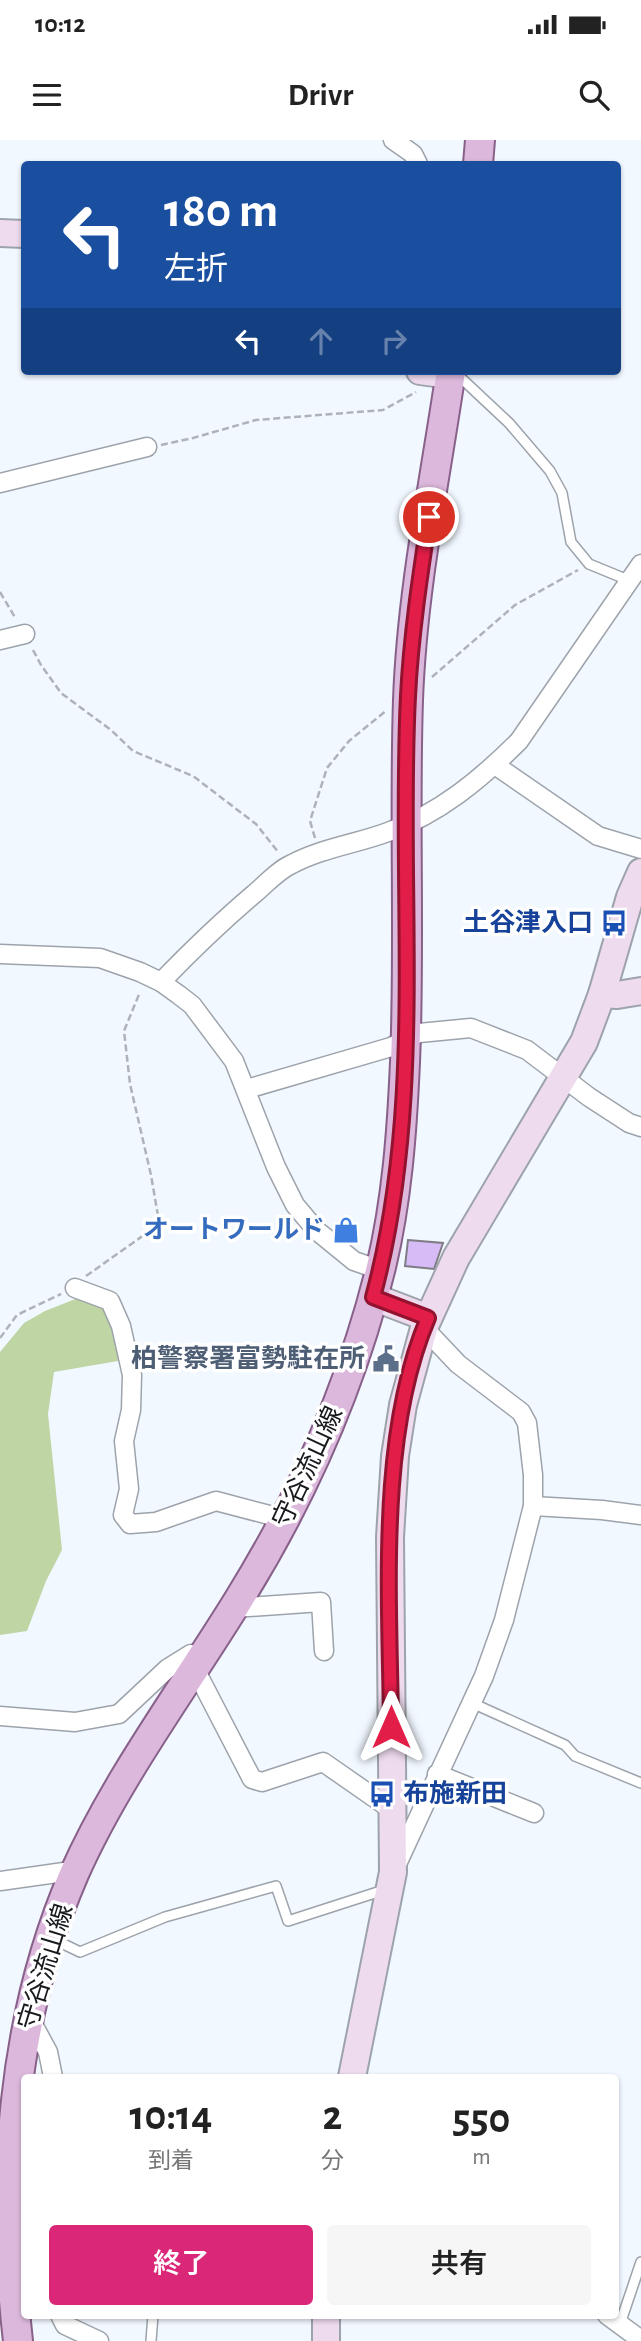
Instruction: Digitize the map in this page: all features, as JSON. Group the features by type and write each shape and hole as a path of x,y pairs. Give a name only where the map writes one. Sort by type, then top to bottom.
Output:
{"main road":[{"path":"478,161 481,140"},
{"name":"守谷流山線","path":"18,2341 8,2245 7,2181 13,2102 29,2017 51,1938 75,1874 125,1780 285,1522 324,1438 361,1338 380,1270 395,1192 406,1040 408,696 450,375"}],"street":[{"path":"393,140 413,154 416,161"},
{"path":"0,233 21,234"},
{"path":"419,380 441,375"},
{"path":"0,483 147,447"},
{"path":"154,979 289,865 318,852 389,832 452,800 495,765 519,741 641,564"},
{"path":"0,640 25,634"},
{"path":"495,765 598,836 641,849"},
{"path":"392,1880 391,1497 399,1422 426,1323 472,1229 584,1042 602,994 630,897 641,872"},
{"path":"0,954 100,958 154,979 179,995 198,1014 234,1061 276,1167 295,1205 316,1230 354,1261 380,1270"},
{"path":"602,994 617,995 641,991"},
{"path":"247,1090 391,1047 419,1033 471,1028 527,1050 629,1123 641,1127"},
{"path":"75,1288 110,1301 121,1326 132,1374 131,1410 124,1441 129,1489 123,1515 130,1524 156,1522 216,1501 273,1516 285,1522"},
{"path":"353,2074 392,1880 437,1773 472,1703 504,1620 533,1506 533,1475 527,1423 521,1412 458,1364 426,1323 373,1297"},
{"path":"533,1506 602,1510 641,1516"},
{"path":"234,1608 321,1602 324,1651"},
{"path":"0,1716 75,1721 119,1714 167,1669 191,1654 252,1779 262,1782 323,1762 392,1810"},
{"path":"437,1773 534,1813"},
{"path":"0,1881 64,1872 75,1874"},
{"path":"29,2017 48,2052 52,2074"},
{"path":"62,2319 65,2325 99,2341"},
{"path":"326,2319 326,2341"},
{"path":"613,2320 641,2340"}],"lane":[{"path":"454,375 462,379 509,423 550,471 562,493 571,542 589,564 628,580"},
{"path":"472,1703 565,1745 575,1756 641,1783"},
{"path":"51,1938 80,1952 165,1917 276,1886 288,1921 392,1880"},
{"path":"619,2308 641,2262"},
{"path":"151,2341 153,2319"}],"path":[{"path":"147,447 193,438 256,420 383,410 419,380"},
{"path":"0,592 41,665 61,693 111,730 133,751 193,776 204,784 256,824 289,865"},
{"path":"0,1338 17,1315 75,1288 88,1274 144,1235 158,1216 130,1084 124,1031 154,979"}],"green space":[{"path":"78,1298 102,1306 117,1338 118,1361 54,1372 48,1414 62,1550 46,1581 27,1631 0,1635 0,1352 24,1323"}],"building":[{"path":"408,1240 443,1243 434,1269 405,1266"}],"place":[{"name":"土谷津入口","path":"614,923"},
{"name":"オートワールド","path":"346,1230"},
{"name":"柏警察署富勢駐在所","path":"386,1359"},
{"name":"布施新田","path":"382,1794"}],"route":[{"path":"391,1727 391,1497 399,1422 418,1346 428,1318 373,1297 395,1192 403,1102 407,1018 408,696 429,517"}]}
